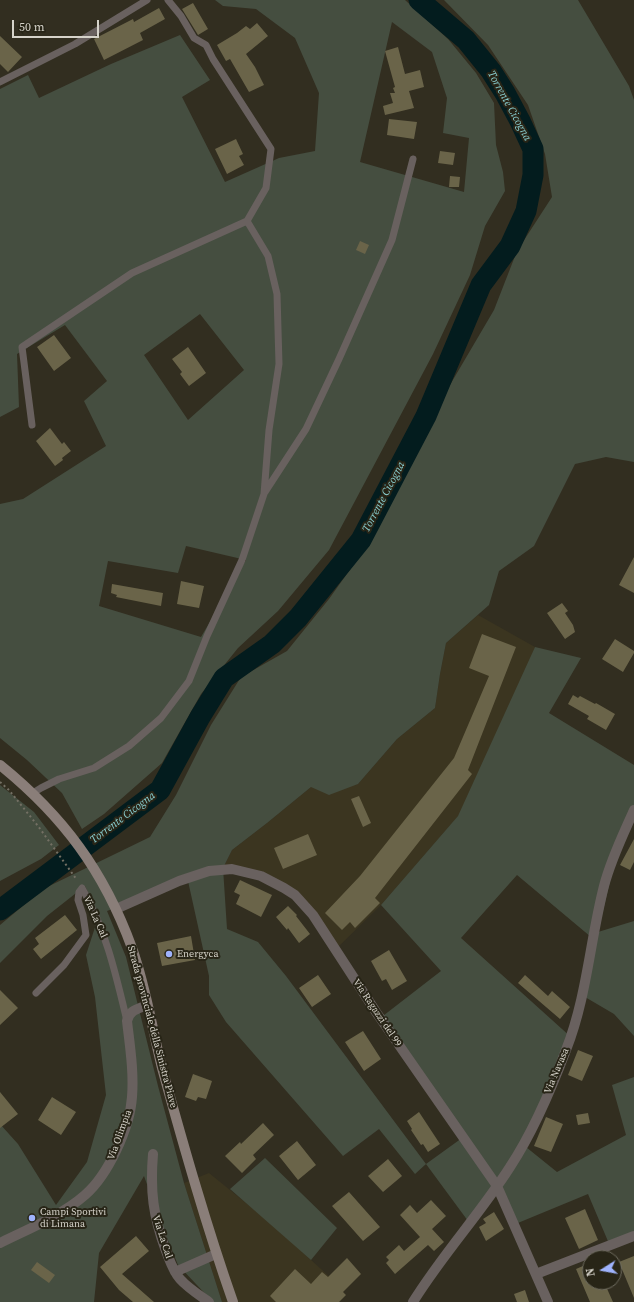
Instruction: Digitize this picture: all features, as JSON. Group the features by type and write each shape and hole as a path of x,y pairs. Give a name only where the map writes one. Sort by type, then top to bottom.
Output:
{"main road":[{"name":"Strada provinciale della Sinistra Piave","path":"0,765 33,793 75,840 97,874 116,909 132,950 192,1177 233,1302"}],"street":[{"name":"Via Navasa","path":"413,1302 428,1278 497,1186 510,1167 531,1130 573,1030 607,875 616,850 634,810"},
{"name":"Via Ragazzi del 99","path":"116,909 179,880 204,873 232,869 261,876 284,888 300,900 313,915 376,1012 497,1186 548,1302"},
{"path":"127,1021 128,1016 132,1011 147,1005"},
{"name":"Via Olimpia","path":"0,1243 54,1216 85,1195 98,1182 109,1165 119,1145 129,1115 132,1099 132,1073 127,1021"},
{"name":"Via La Cal","path":"152,1154 151,1188 154,1210 162,1241 175,1272 182,1281 209,1302"},
{"path":"536,1274 634,1236"},
{"name":"Via La Cal","path":"175,1272 216,1254"}],"lane":[{"path":"0,82 75,44 147,0"},
{"path":"32,425 22,347 132,273 247,221 266,188 271,149 213,59 206,45 194,38 181,16 168,0"},
{"path":"264,494 306,429 392,240 413,159"},
{"path":"33,793 58,779 94,768 129,746 161,718 189,681 207,636 242,560 264,494 269,430 279,364 278,294 268,256 247,221"},
{"name":"Via La Cal","path":"36,993 64,965 86,935 83,915 78,900 79,892 82,888 92,905 104,934 127,1021"}],"path":[{"path":"0,782 9,790 38,826 76,880"}],"shaded area":[{"path":"478,615 535,647 481,790 381,905 334,951 309,913 288,893 257,878 223,868 232,850 311,787 358,784 397,739 435,708 446,643"},
{"path":"209,1173 267,1220 343,1289 330,1302 222,1302 184,1183"}],"green space":[{"path":"215,0 405,0 448,39 476,73 494,103 496,145 503,172 505,191 485,226 470,275 433,354 329,550 278,611 238,648 201,694 162,763 104,814 82,829 62,793 27,760 0,738 0,504 23,499 106,446 84,401 107,381 65,325 17,354 19,407 0,417 0,89 28,75 39,98 111,64 180,35 210,80 182,97 225,182 279,158 315,151 319,93 295,38 256,9 223,6","holes":["392,22 432,52 447,98 443,133 469,138 464,192 360,162","200,314 244,370 188,420 144,355","186,546 246,560 201,637 99,606 108,561 178,573"]},
{"path":"444,0 578,0 629,86 634,100 634,462 606,457 575,464 534,546 499,571 489,605 446,643 435,708 397,739 358,784 329,795 311,787 232,850 223,868 227,929 258,942 286,976 426,1164 415,1174 379,1129 343,1156 226,1022 209,995 209,976 188,881 107,911 126,957 184,1183 222,1302 213,1302 178,1265 144,1176 99,1253 94,1302 0,1302 0,1124 18,1144 56,1205 87,1162 106,1095 95,997 86,955 99,915 85,886 47,916 0,963 0,925 43,889 150,837 176,795 211,725 241,677 287,651 329,599 371,540 447,390 494,310 517,251 552,197 545,154 528,105 488,45"},
{"path":"535,647 581,658 549,713 634,765 634,814 617,852 598,932 634,921 634,1036 614,1014 585,997 591,937 517,875 461,938 572,1038 526,1147 557,1172 626,1135 612,1085 634,1077 634,1237 610,1246 588,1194 513,1225 496,1186 468,1221 426,1164 462,1138 379,1019 441,971 381,905 458,816"},
{"path":"0,785 34,812 59,845 41,859 0,881"},
{"path":"265,1158 337,1228 311,1260 230,1189"}],"building":[{"path":"193,3 208,29 198,35 182,9"},
{"path":"159,8 165,19 140,33 143,40 104,60 94,39 133,19 134,22"},
{"path":"257,23 268,36 246,54 255,67 264,85 249,92 230,59 226,61 217,45 246,26 250,29"},
{"path":"0,36 22,57 8,72 0,64"},
{"path":"398,47 405,74 420,70 424,87 409,91 414,108 385,115 383,106 393,103 390,93 395,93 393,88 395,87 385,51"},
{"path":"389,119 417,122 414,139 387,135"},
{"path":"236,139 243,154 239,156 244,165 227,174 215,149"},
{"path":"440,151 455,153 453,165 438,163"},
{"path":"450,176 460,177 459,187 449,187"},
{"path":"360,241 369,245 365,254 356,250"},
{"path":"54,335 71,358 54,371 37,347"},
{"path":"188,347 206,373 189,386 180,374 182,372 172,359"},
{"path":"50,428 62,444 64,442 71,451 55,466 36,441"},
{"path":"634,557 634,593 619,585"},
{"path":"181,581 204,586 199,608 177,604"},
{"path":"112,584 163,593 161,606 116,597 117,595 111,593"},
{"path":"562,603 568,611 565,613 573,625 575,632 565,639 547,613"},
{"path":"482,634 516,647 468,770 472,774 375,898 380,903 355,928 350,922 342,930 325,913 360,876 454,758 489,676 469,668"},
{"path":"615,639 634,651 623,672 602,659"},
{"path":"573,695 578,698 580,696 595,704 596,703 615,714 606,730 587,719 589,716 568,704"},
{"path":"359,796 371,823 363,827 351,799"},
{"path":"308,834 317,855 283,869 274,848"},
{"path":"634,839 634,862 630,870 620,865"},
{"path":"240,880 272,895 261,917 236,904 240,895 234,892"},
{"path":"288,906 297,915 296,916 310,934 299,943 288,928 287,930 276,917"},
{"path":"65,915 77,930 41,959 33,949 39,944 35,938"},
{"path":"191,936 195,960 162,966 157,943"},
{"path":"389,950 407,981 392,990 386,979 382,981 371,961"},
{"path":"318,975 331,994 312,1007 299,988"},
{"path":"525,975 548,996 552,991 570,1007 560,1019 518,983"},
{"path":"0,990 18,1008 0,1025"},
{"path":"363,1031 381,1059 364,1071 345,1042"},
{"path":"578,1050 593,1056 582,1081 568,1075"},
{"path":"193,1074 212,1081 206,1099 198,1097 196,1101 185,1097"},
{"path":"0,1092 18,1114 0,1128"},
{"path":"52,1097 76,1112 61,1135 38,1120"},
{"path":"419,1112 440,1144 428,1152 423,1144 421,1145 407,1121"},
{"path":"588,1113 590,1123 578,1125 576,1115"},
{"path":"546,1117 563,1124 551,1152 534,1146"},
{"path":"263,1123 274,1135 253,1155 256,1159 242,1173 225,1156 240,1142 241,1144"},
{"path":"297,1141 316,1165 298,1180 279,1156"},
{"path":"388,1159 402,1176 383,1192 368,1176"},
{"path":"349,1192 380,1227 363,1241 332,1206"},
{"path":"431,1200 446,1216 432,1229 444,1242 434,1251 428,1245 395,1274 386,1263 389,1260 386,1257 399,1245 404,1251 420,1237 400,1215 410,1205 417,1213"},
{"path":"585,1209 598,1240 579,1249 565,1218"},
{"path":"494,1212 504,1229 486,1241 479,1227 486,1223 483,1219"},
{"path":"136,1236 149,1251 122,1274 154,1302 133,1302 119,1290 100,1267"},
{"path":"634,1256 634,1298 622,1269 622,1261"},
{"path":"347,1258 361,1274 343,1292 346,1295 339,1302 276,1302 270,1296 295,1269 311,1284 322,1272 328,1277"},
{"path":"37,1262 55,1275 49,1283 31,1270"},
{"path":"582,1266 582,1283 576,1269"},
{"path":"525,1290 529,1302 517,1302 514,1294"},
{"path":"585,1290 608,1290 613,1302 590,1302"}],"waterway":[{"name":"Torrente Cicogna","path":"0,910 160,790 200,717 224,678 272,644 298,618 361,540 426,416 481,285 510,246 526,211 533,175 533,149 505,93 491,71 466,40 419,0"}],"place":[{"name":"Energyca","path":"169,954"},
{"name":"Campi Sportivi di Limana","path":"32,1218"}]}
